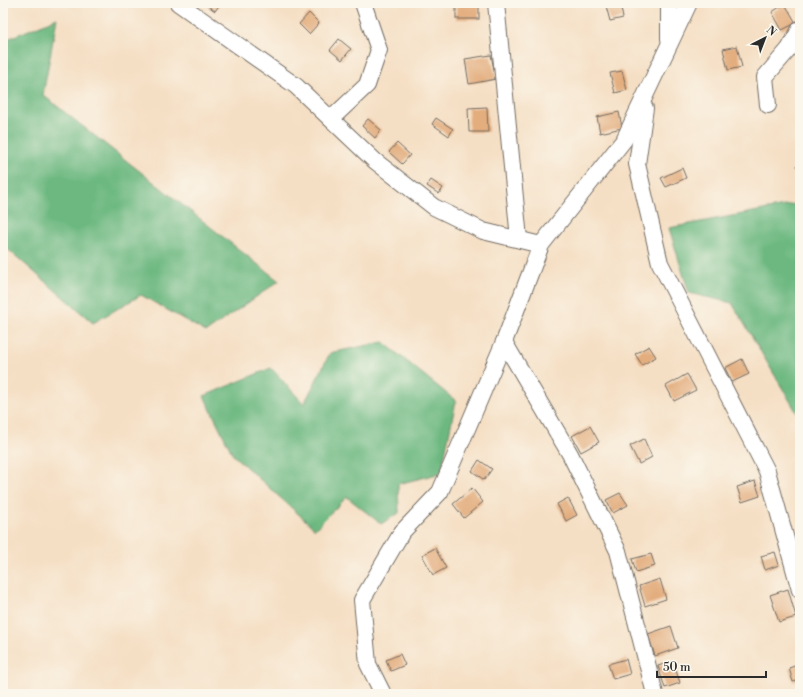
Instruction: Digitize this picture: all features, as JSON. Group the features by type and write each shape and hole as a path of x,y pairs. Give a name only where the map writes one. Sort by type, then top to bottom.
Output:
{"street":[{"path":"178,3 296,86 375,161 434,207 483,231 541,245"},
{"path":"330,119 368,85 379,50 363,3"},
{"path":"496,3 519,239"},
{"path":"669,3 669,45"},
{"path":"383,694 368,664 362,600 402,532 440,492 504,342 541,245 624,140 689,3"},
{"path":"768,105 766,77 789,50 800,29"},
{"path":"647,93 637,164 660,263 767,471 800,590"},
{"path":"504,342 570,454 618,551 655,694"}],"green space":[{"path":"57,18 43,95 279,281 206,332 141,295 93,323 3,245 3,41"},
{"path":"800,203 800,418 732,303 689,293 669,228"},
{"path":"383,342 456,401 441,473 398,484 399,513 381,524 347,497 315,529 233,455 204,396 271,368 304,404 330,353"}],"building":[{"path":"204,3 221,3 215,11"},
{"path":"456,3 479,3 479,19 456,19"},
{"path":"620,3 623,18 610,21 606,6"},
{"path":"785,4 796,23 782,30 772,12"},
{"path":"309,13 319,23 309,34 299,24"},
{"path":"339,39 351,49 342,60 330,50"},
{"path":"737,46 742,67 728,70 723,49"},
{"path":"491,55 496,79 469,84 465,59"},
{"path":"622,71 627,90 615,93 610,73"},
{"path":"487,107 488,132 469,132 468,108"},
{"path":"619,112 622,128 600,133 597,117"},
{"path":"436,118 453,129 449,136 432,124"},
{"path":"368,119 381,130 375,138 362,126"},
{"path":"397,143 410,155 402,164 389,152"},
{"path":"800,164 800,177 799,177 797,165"},
{"path":"682,168 686,178 666,187 661,178"},
{"path":"431,180 443,188 439,194 427,186"},
{"path":"649,346 656,357 642,365 635,354"},
{"path":"742,359 749,374 732,382 725,368"},
{"path":"687,374 696,390 674,401 666,386"},
{"path":"590,426 599,442 581,452 572,436"},
{"path":"644,439 652,457 639,464 630,446"},
{"path":"479,460 492,469 484,480 472,471"},
{"path":"755,481 760,496 742,502 737,487"},
{"path":"472,488 483,502 464,518 453,504"},
{"path":"620,493 628,505 613,513 606,500"},
{"path":"568,498 577,515 566,521 557,504"},
{"path":"435,548 446,568 433,575 422,555"},
{"path":"775,552 779,565 765,570 761,556"},
{"path":"651,554 655,566 636,572 632,559"},
{"path":"660,579 666,599 645,606 639,586"},
{"path":"788,589 796,617 779,622 770,595"},
{"path":"671,626 678,648 655,656 648,634"},
{"path":"400,654 405,665 391,671 386,660"},
{"path":"626,659 630,674 613,679 608,664"},
{"path":"673,661 680,683 665,688 658,666"},
{"path":"800,664 800,680 793,682 789,668"}]}
